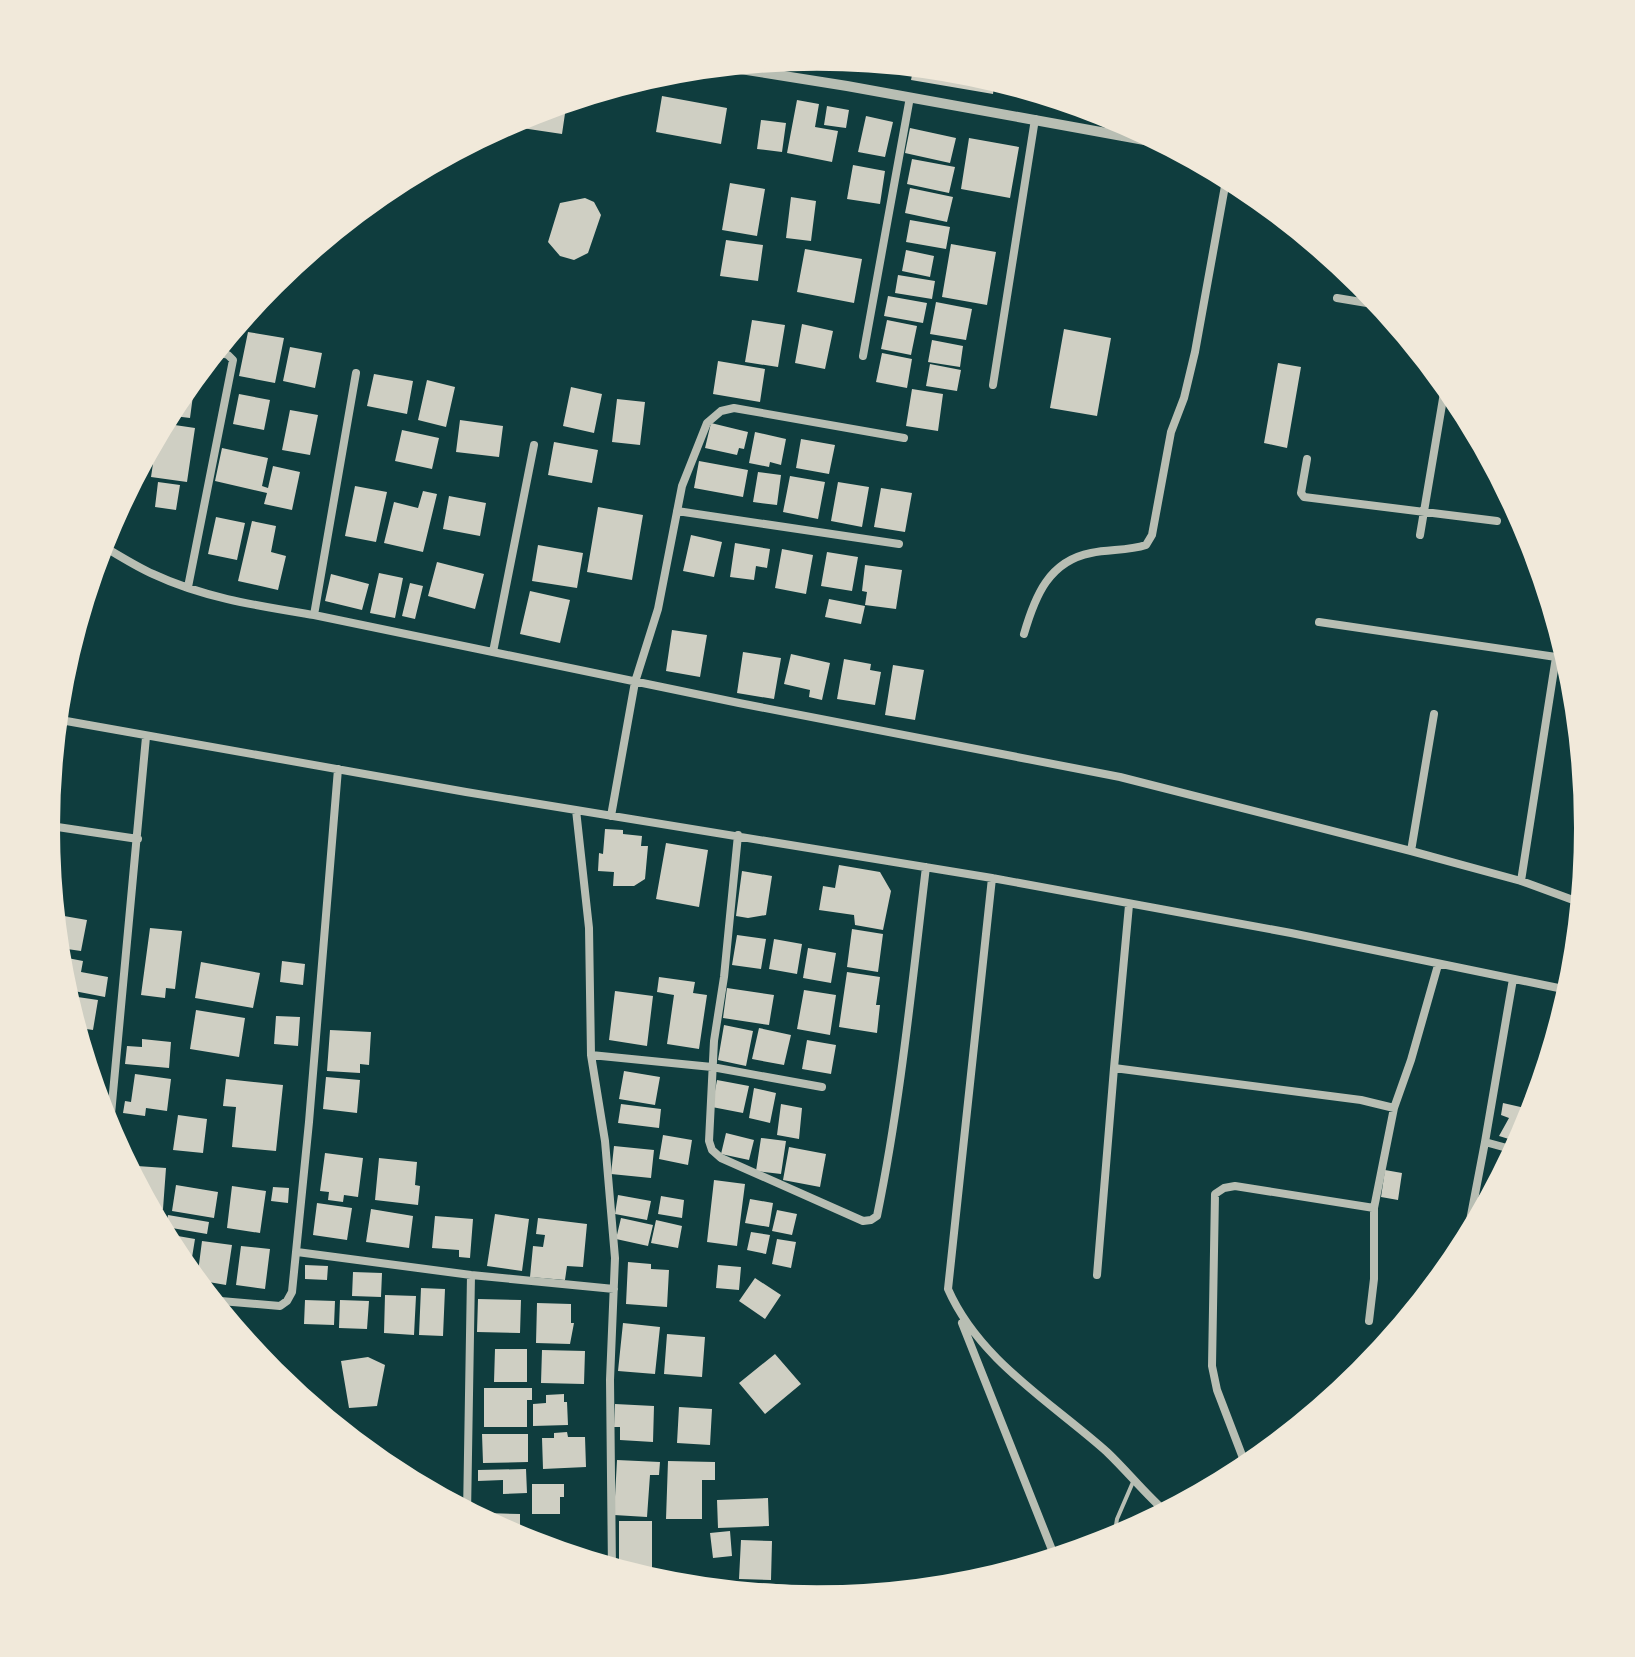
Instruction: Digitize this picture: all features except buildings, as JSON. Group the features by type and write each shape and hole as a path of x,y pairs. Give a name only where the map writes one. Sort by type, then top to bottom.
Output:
{"street":[{"path":"757,72 1131,137"},
{"path":"863,356 910,97"},
{"path":"993,385 1035,119"},
{"path":"1024,634 1042,586 1051,572 1067,561 1089,553 1136,549 1146,545 1152,535 1171,432 1192,364 1225,188"},
{"path":"1337,298 1366,303"},
{"path":"188,587 233,360 225,354"},
{"path":"314,615 356,373"},
{"path":"1420,535 1443,398"},
{"path":"611,816 635,682 658,609 682,486 707,423 721,411 734,408 904,438"},
{"path":"493,652 534,445"},
{"path":"1307,459 1301,493 1304,497 1497,521"},
{"path":"677,511 899,544"},
{"path":"111,551 153,574 248,605 314,615 635,682 1120,777 1411,851 1521,881 1573,900"},
{"path":"1319,622 1556,657 1521,881"},
{"path":"1411,851 1434,714"},
{"path":"65,721 611,816 992,878 1291,933 1559,988"},
{"path":"112,1108 146,737"},
{"path":"223,1301 280,1306 292,1292 338,769"},
{"path":"576,810 589,928 591,1055 605,1141 615,1258 610,1380 612,1559"},
{"path":"58,827 138,839"},
{"path":"738,835 712,1067 709,1141 712,1150 721,1158 863,1221 877,1216 909,1021 926,867"},
{"path":"992,878 948,1289 1052,1551"},
{"path":"1097,1275 1129,905"},
{"path":"1369,1321 1374,1279 1374,1208 1394,1108 1438,965"},
{"path":"1471,1214 1513,979"},
{"path":"591,1055 712,1067 822,1087"},
{"path":"1114,1068 1361,1100 1394,1108"},
{"path":"1485,1142 1506,1148"},
{"path":"1243,1457 1217,1390 1212,1366 1215,1194 1235,1186 1374,1208"},
{"path":"297,1252 471,1275 614,1289"},
{"path":"467,1502 471,1275"},
{"path":"948,1289 958,1313 975,1335 1025,1384 1108,1453 1160,1506"}],"lane":[{"path":"1116,1526 1134,1480"}]}
